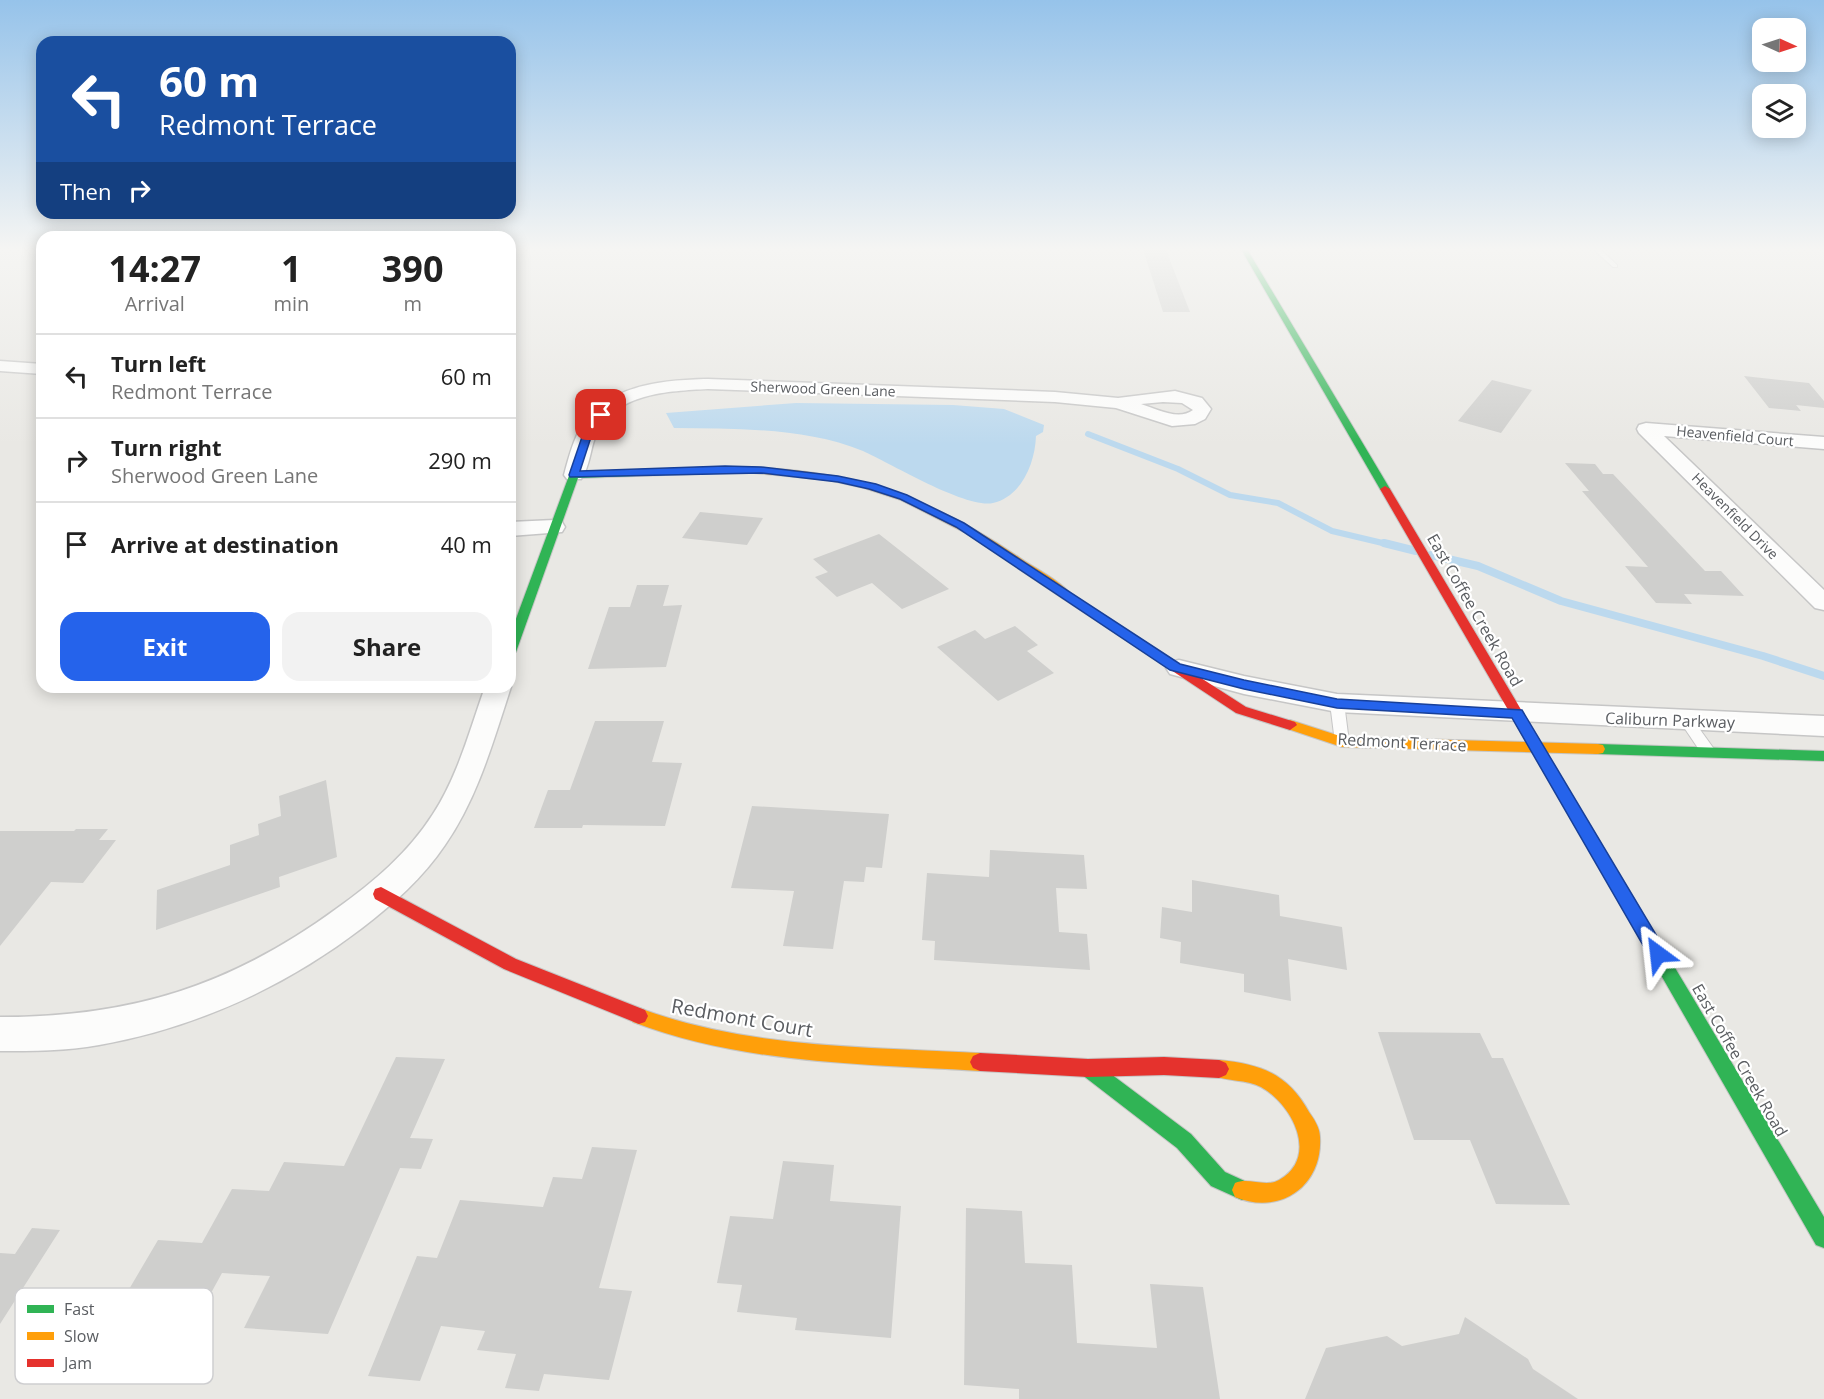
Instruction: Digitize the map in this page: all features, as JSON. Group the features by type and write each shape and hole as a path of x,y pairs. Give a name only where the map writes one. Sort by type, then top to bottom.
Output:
{"street":[{"name":"East Coffee Creek Road","path":"1282,314 1824,1237"},
{"path":"0,366 36,369"},
{"path":"652,389 665,374 692,367 718,371 732,386"},
{"name":"Sherwood Green Lane","path":"574,475 594,422 621,401 652,389 690,385 950,392 1055,397 1118,403"},
{"name":"Heavenfield Court","path":"1646,429 1824,443"},
{"name":"Heavenfield Drive","path":"1646,429 1824,603"},
{"name":"Redmont Terrace","path":"574,475 725,469 761,470 827,477 872,486 914,502 960,525 1241,710 1342,742 1537,748"},
{"path":"516,635 574,475"},
{"path":"516,529 554,527"},
{"name":"Redmont Terrace","path":"1175,667 1244,685 1337,703 1517,713"},
{"path":"0,1034 50,1034 99,1029 145,1019 184,1008 226,991 311,947 381,894 434,837 453,807 496,693"},
{"name":"Caliburn Parkway","path":"1517,713 1823,727"},
{"name":"Caliburn Parkway","path":"1537,748 1824,756"},
{"name":"Redmont Court","path":"381,894 510,964 628,1013 687,1032 832,1053 1088,1068 1164,1066 1229,1068 1261,1076 1286,1092 1305,1121 1310,1134 1307,1163 1300,1178 1285,1188 1270,1193 1253,1194 1235,1188 1218,1179 1184,1141 1155,1117 1088,1068"}],"lane":[{"path":"1337,703 1342,742"},
{"path":"1686,720 1709,753"}],"water":[{"path":"796,403 953,405 1004,409 1044,425 1043,432 1036,436 1030,467 1019,486 1003,499 993,503 981,503 928,484 863,451 840,443 794,433 674,428 666,413"}],"building":[{"path":"1744,376 1809,383 1824,401 1824,408 1796,405 1801,411 1769,408"},
{"path":"1492,380 1532,390 1501,433 1458,421"},
{"path":"1565,463 1595,464 1603,474 1613,474 1705,571 1721,571 1744,596 1684,594 1692,604 1656,603 1625,566 1648,567 1582,491 1589,491"},
{"path":"700,512 763,518 747,545 682,538"},
{"path":"879,534 949,589 902,609 872,583 837,597 815,577 828,572 813,559"},
{"path":"637,585 669,585 663,606 682,605 666,667 588,669 609,607 630,607"},
{"path":"1015,626 1038,645 1027,651 1054,673 998,701 937,647 975,630 985,639"},
{"path":"595,721 664,721 652,762 682,763 665,826 583,825 582,828 534,828 548,790 570,790"},
{"path":"326,780 337,857 279,877 280,887 156,930 157,890 230,865 230,845 259,835 258,824 281,816 279,796"},
{"path":"752,806 889,814 882,868 866,867 864,882 844,881 833,949 783,946 794,891 731,888"},
{"path":"76,829 108,829 99,840 116,840 83,883 51,882 0,946 0,831 74,831"},
{"path":"990,850 1084,855 1087,889 1056,888 1059,932 1087,934 1090,970 934,960 935,941 922,940 927,873 989,877"},
{"path":"1192,880 1279,895 1280,916 1342,927 1347,970 1288,959 1291,1001 1244,992 1244,974 1180,963 1181,942 1160,938 1162,907 1192,912"},
{"path":"1378,1032 1480,1033 1492,1058 1503,1058 1570,1205 1496,1204 1470,1140 1414,1140"},
{"path":"396,1057 445,1059 410,1138 433,1139 421,1169 400,1168 328,1334 244,1328 270,1276 222,1273 213,1289 130,1288 158,1240 202,1243 232,1189 269,1191 284,1162 344,1166"},
{"path":"592,1147 637,1150 599,1288 632,1291 609,1380 544,1374 539,1391 505,1388 516,1354 477,1350 485,1331 441,1326 420,1381 368,1376 417,1256 437,1258 460,1200 543,1207 553,1177 582,1179"},
{"path":"783,1161 834,1165 830,1201 901,1206 891,1338 795,1330 797,1318 737,1312 742,1285 717,1283 730,1216 773,1219"},
{"path":"966,1208 1022,1211 1025,1263 1072,1265 1077,1343 1157,1348 1150,1284 1203,1287 1220,1399 1019,1399 1019,1389 964,1385"},
{"path":"32,1228 60,1230 23,1288 15,1288 15,1300 0,1324 0,1253 15,1254"},
{"path":"1465,1317 1528,1359 1533,1369 1578,1399 1305,1399 1326,1348 1387,1336 1402,1346 1459,1334"}],"waterway":[{"path":"1088,434 1178,469 1230,495 1278,503 1332,531 1391,545"},
{"path":"1384,543 1416,551"},
{"path":"1431,555 1478,566 1561,601 1763,656 1824,676"}],"traffic: fast":[{"path":"1282,314 1385,489"},
{"path":"516,635 574,475 748,470"},
{"path":"1598,749 1824,756"},
{"path":"1581,823 1824,1237"},
{"path":"1088,1068 1184,1141 1218,1179 1242,1190"}],"traffic: slow":[{"path":"748,470 828,477 867,485 905,498 968,530 1066,595"},
{"path":"1290,725 1342,742 1598,749"},
{"path":"639,1016 687,1032 759,1046 980,1062"},
{"path":"1219,1069 1246,1072 1278,1087 1295,1106 1310,1134 1309,1148 1302,1171 1287,1187 1267,1194 1242,1190"}],"traffic: jam":[{"path":"1385,489 1581,823"},
{"path":"1066,595 1241,710 1290,725"},
{"path":"381,894 510,964 639,1016"},
{"path":"980,1062 1088,1068 1164,1066 1219,1069"}],"route":[{"path":"601,415 589,431 574,475 725,469 761,470 797,473 872,486 903,497 960,525 1175,667 1244,685 1337,703 1517,713 1658,954"}]}
